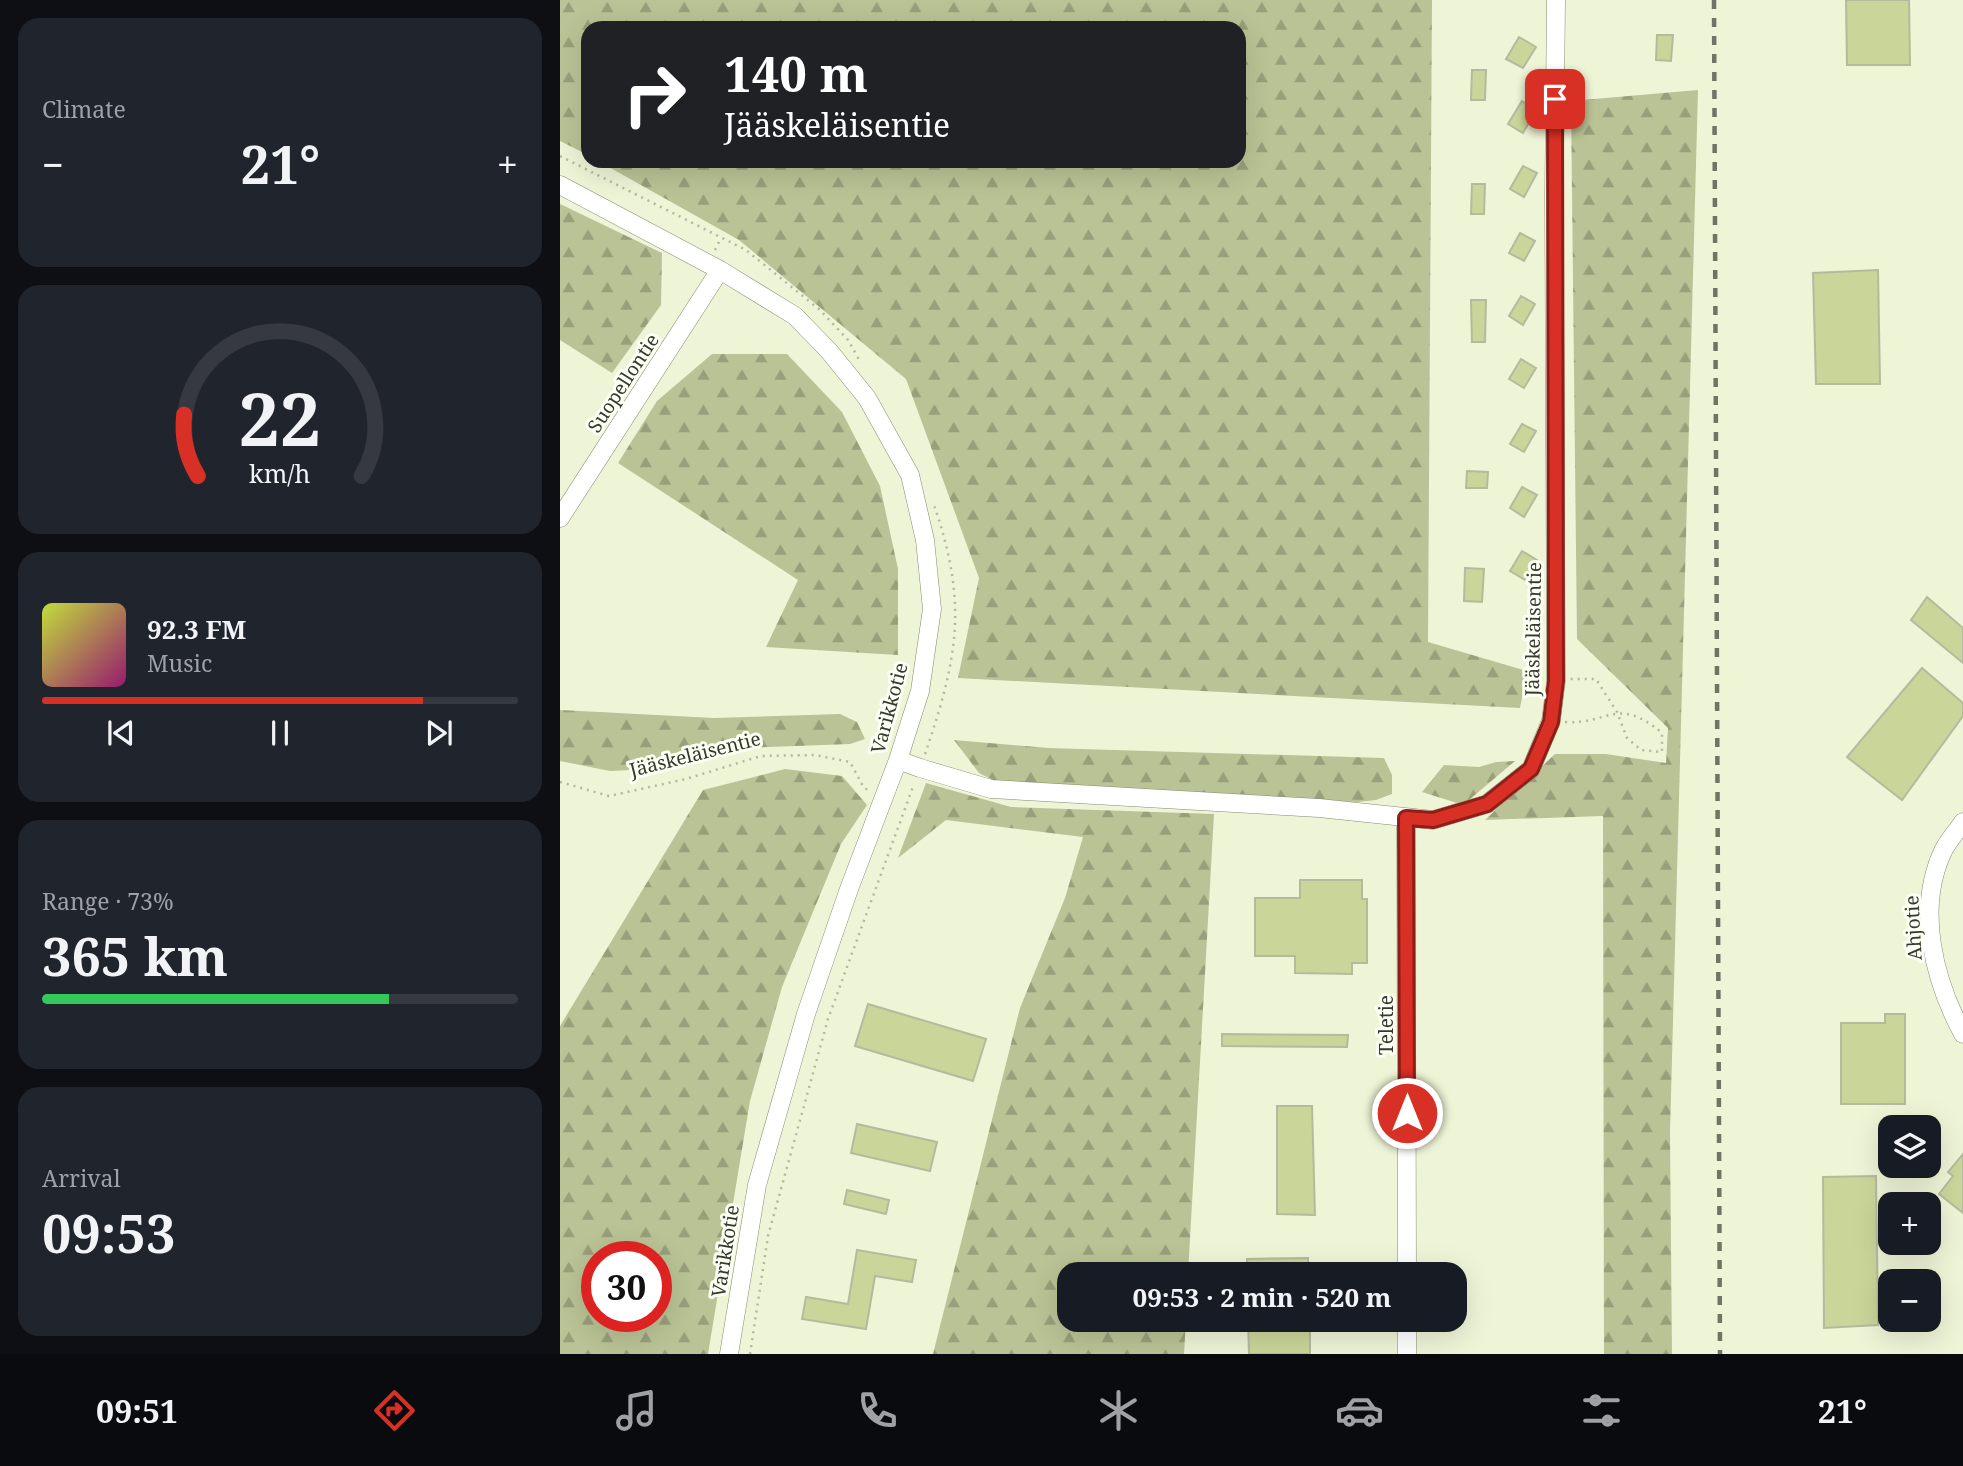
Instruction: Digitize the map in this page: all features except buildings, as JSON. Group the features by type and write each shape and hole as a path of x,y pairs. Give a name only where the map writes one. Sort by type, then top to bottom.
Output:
{"street":[{"name":"Jääskeläisentie","path":"898,760 991,789 1319,808 1433,820 1487,804 1531,769 1551,722 1556,681 1556,0"},
{"name":"Varikkotie","path":"560,186 720,270 795,316 829,351 867,398 910,475 925,540 932,609 920,691 898,760 849,889 806,1014 757,1185 729,1354"},
{"name":"Suopellontie","path":"560,518 720,270"},
{"name":"Teletie","path":"1406,818 1407,1262"},
{"name":"Ahjotie","path":"1963,822 1944,849 1932,884 1930,914 1934,961 1950,1010 1963,1034"},
{"path":"1407,1332 1407,1354"}],"path":[{"path":"560,156 581,167"},
{"path":"584,168 746,250 820,310 848,340 862,365"},
{"path":"750,1354 768,1236 828,1019 920,768 938,715 950,665 955,606 946,540 933,500"},
{"path":"1551,722 1573,723 1617,712 1646,720 1661,733 1662,752 1641,750 1627,738 1617,712 1596,679 1556,681"},
{"name":"Jääskeläisentie","path":"560,782 610,796 686,779 761,756 815,755 850,762 864,788 884,797"}],"green space":[{"path":"560,0 1432,0 1428,642 1527,671 1520,708 958,678 979,578 906,379 739,240 610,168 1246,168 1246,21 581,21 581,152 560,141"},
{"path":"1698,90 1670,1133 1672,1354 1604,1354 1603,816 1485,820 1555,754 1606,754 1666,763 1668,728 1577,639 1571,101"},
{"path":"560,204 662,253 661,305 612,373 560,340"},
{"path":"712,354 787,354 842,412 880,486 898,569 898,655 766,647 798,580 618,463 657,401"},
{"path":"560,710 714,718 840,714 857,722 865,739 850,744 715,749 669,768 610,771 560,761"},
{"path":"954,740 1048,748 1384,758 1392,775 1392,794 1376,800 1358,802 1011,789 979,773"},
{"path":"1515,761 1469,800 1457,803 1422,792 1444,765 1479,767 1496,762"},
{"path":"785,769 842,776 867,805 841,844 782,987 750,1101 708,1354 560,1354 560,1026 703,790"},
{"path":"926,783 1011,807 1214,814 1189,1262 1057,1262 1057,1332 1185,1332 1184,1354 933,1354 1020,1008 1065,898 1083,837 946,820 898,858"}],"railway":[{"path":"1714,0 1720,1354"}],"route":[{"path":"1407,1113 1406,818 1433,820 1487,804 1531,769 1551,722 1556,681 1555,99"}]}
